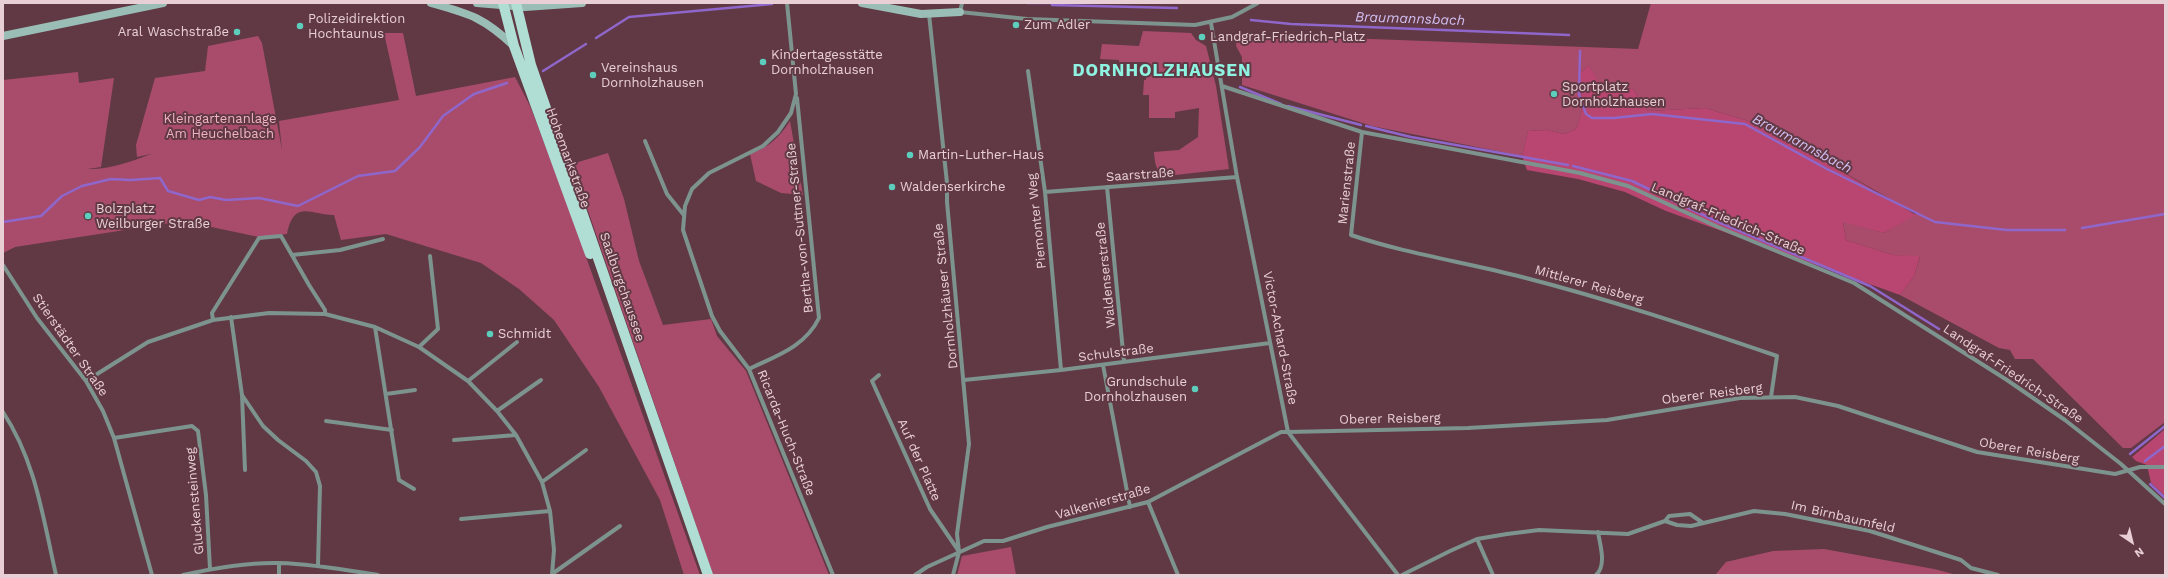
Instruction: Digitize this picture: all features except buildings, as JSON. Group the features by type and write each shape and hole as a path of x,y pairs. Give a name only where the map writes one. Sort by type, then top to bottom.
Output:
{"main road":[{"name":"Hohemarkstraße","path":"503,4 514,46 596,271 619,318"},
{"name":"Saalburgchaussee","path":"517,5 531,65 708,575"}],"street":[{"path":"3,36 163,3"},
{"path":"430,3 475,16 496,29 514,46"},
{"path":"477,3 517,5 582,3"},
{"name":"Ricarda-Huch-Straße","path":"787,3 796,94 791,113 778,132 763,146 709,173 692,189 683,214 683,230 712,316 720,332 749,369 833,575"},
{"path":"862,3 929,14 960,12 1027,19 1167,24 1211,23 1232,17 1258,3"},
{"path":"960,12 962,3"},
{"name":"Dornholzhäuser Straße","path":"929,14 947,183 947,202 969,444 956,534 959,552 953,575"},
{"name":"Victor-Achard-Straße","path":"1211,23 1237,177 1288,432 1398,575"},
{"name":"Piemonter Weg","path":"1028,71 1045,192 1061,370"},
{"name":"Landgraf-Friedrich-Straße","path":"1222,86 1362,132 1580,173 1628,186 1718,227 1854,283 2007,380 2065,420 2128,471 2165,504"},
{"name":"Bertha-von-Suttner-Straße","path":"749,369 790,350 808,336 819,318 796,94"},
{"name":"Marienstraße","path":"1351,235 1362,132"},
{"path":"644,141 667,194 683,214"},
{"name":"Saarstraße","path":"1045,192 1237,177"},
{"name":"Waldenserstraße","path":"1107,187 1124,362"},
{"name":"Mittlerer Reisberg","path":"1351,235 1383,246 1488,268 1602,298 1777,356 1771,397"},
{"path":"213,320 212,313 259,238 281,236 325,310 325,314"},
{"path":"292,255 340,250 383,239"},
{"path":"419,347 438,329 430,256"},
{"name":"Stierstädter Straße","path":"4,266 37,318 86,381 103,411 114,438 152,575"},
{"path":"86,381 148,342 213,320 269,313 325,314 375,327 419,347 468,381 497,411 516,435 542,482 550,511 554,550 552,574"},
{"path":"231,317 242,395 245,470"},
{"path":"375,327 400,480 414,489"},
{"path":"468,381 517,342"},
{"name":"Schulstraße","path":"964,380 1103,365 1270,343"},
{"path":"1103,365 1130,507"},
{"name":"Auf der Platte","path":"879,375 872,381 930,509 959,552"},
{"path":"497,411 541,380"},
{"path":"386,394 415,390"},
{"path":"242,395 263,426 278,440 306,461 316,472 320,486 318,565"},
{"name":"Oberer Reisberg","path":"1288,432 1468,428 1607,420 1718,401 1771,397 1795,397 1838,406 1962,448 1990,455 2115,474 2140,467 2165,467"},
{"path":"3,412 15,431 30,463 56,575"},
{"path":"326,421 392,430"},
{"name":"Gluckensteinweg","path":"114,438 192,426 198,431 206,494 210,569"},
{"name":"Valkenierstraße","path":"916,575 927,566 984,541 1002,541 1047,527 1148,502 1281,432 1288,432"},
{"path":"454,440 516,435"},
{"path":"542,482 586,450"},
{"path":"1148,502 1178,575"},
{"path":"461,520 550,511"},
{"name":"Im Birnbaumfeld","path":"1398,575 1477,540 1539,530 1628,534 1665,522 1682,526 1703,523 1754,511 1785,514 1870,531 1961,560 1970,568 1998,575"},
{"name":"Im Birnbaumfeld","path":"1665,522 1668,516 1690,514 1703,523"},
{"path":"552,574 620,526"},
{"path":"1596,575 1600,571 1602,565 1598,532"},
{"path":"1477,540 1493,575"},
{"path":"278,563 279,575"},
{"name":"Gluckensteinweg","path":"183,575 210,569 278,563 318,565 378,575"}],"green space":[{"path":"1651,3 2165,3 2165,422 2131,448 2123,448 2033,359 2015,359 2010,350 1999,348 1900,295 1914,276 1920,257 1893,255 1846,240 1843,221 1884,233 1916,214 1762,125 1705,108 1648,111 1633,89 1599,84 1589,65 1578,75 1582,109 1576,129 1564,134 1546,130 1528,131 1522,156 1372,126 1242,85 1242,57 1236,46 1238,34 1638,49"},
{"path":"1143,31 1191,33 1196,40 1206,46 1216,86 1229,169 1166,176 1158,169 1155,163 1154,152 1179,150 1198,137 1199,108 1175,112 1175,118 1149,118 1149,95 1143,95 1144,80 1146,80 1145,62 1119,62 1119,60 1100,59 1102,44 1139,46"},
{"name":"Kleingartenanlage Am Heuchelbach","path":"384,33 403,33 416,96 515,77 530,106 562,190 700,575 684,575 660,500 599,387 554,320 519,289 481,263 386,234 341,240 334,215 305,211 299,212 294,216 287,234 259,237 183,221 15,247 3,253 3,80 78,72 79,83 114,78 101,167 87,169 111,167 151,154 137,157 136,145 155,78 205,71 208,46 258,36 262,43 282,150 279,121 399,100"},
{"path":"790,121 803,195 781,193 756,181 750,154 773,141"},
{"path":"608,153 624,199 639,261 663,325 711,319 717,336 746,371 829,575 713,575 572,164"},
{"path":"1011,547 1016,575 957,575 962,556"},
{"path":"1824,549 1934,569 1957,575 1716,574 1726,562 1773,551"}],"shaded area":[{"path":"1589,65 1599,83 1633,89 1648,111 1705,108 1762,125 1916,215 1884,233 1843,222 1846,240 1893,255 1920,256 1914,276 1900,295 1666,211 1625,192 1578,179 1527,170 1522,156 1528,131 1546,130 1564,134 1576,129 1582,109 1578,75"},
{"path":"2165,429 2165,496 2151,483 2147,465 2136,461 2132,457"}],"waterway":[{"path":"1027,3 1052,3"},
{"path":"596,38 629,17 772,4"},
{"name":"Braumannsbach","path":"1052,5 1177,8"},
{"name":"Braumannsbach","path":"1251,20 1291,24 1569,35"},
{"path":"543,71 586,44"},
{"name":"Braumannsbach","path":"1580,51 1579,94 1586,114 1592,118 1614,118 1652,114 1745,124 1827,169 1935,222 2007,230 2065,230"},
{"path":"3,222 41,216 62,196 82,186 111,179 131,180 160,178 168,191 199,200 210,197 226,200 259,198 298,206 358,176 395,171 420,147 443,116 474,94 507,83"},
{"path":"1240,87 1281,104"},
{"path":"1288,106 1361,125"},
{"path":"1366,126 1411,137 1568,165"},
{"path":"1573,166 1632,181 1716,221 1870,286 1939,329"},
{"name":"Braumannsbach","path":"2082,228 2165,214"},
{"path":"2130,454 2165,426"},
{"path":"2145,461 2165,446"},
{"path":"2150,484 2165,498"}],"place":[{"name":"Zum Adler","path":"1016,25"},
{"name":"Polizeidirektion Hochtaunus","path":"300,26"},
{"name":"Aral Waschstraße","path":"237,32"},
{"name":"Landgraf-Friedrich-Platz","path":"1202,37"},
{"name":"Kindertagesstätte Dornholzhausen","path":"763,62"},
{"name":"Vereinshaus Dornholzhausen","path":"593,75"},
{"name":"Sportplatz Dornholzhausen","path":"1554,94"},
{"name":"Martin-Luther-Haus","path":"910,155"},
{"name":"Waldenserkirche","path":"892,187"},
{"name":"Bolzplatz Weilburger Straße","path":"88,216"},
{"name":"Schmidt","path":"490,334"},
{"name":"Grundschule Dornholzhausen","path":"1195,389"}],"district":[{"name":"DORNHOLZHAUSEN","path":"1162,71"}]}
